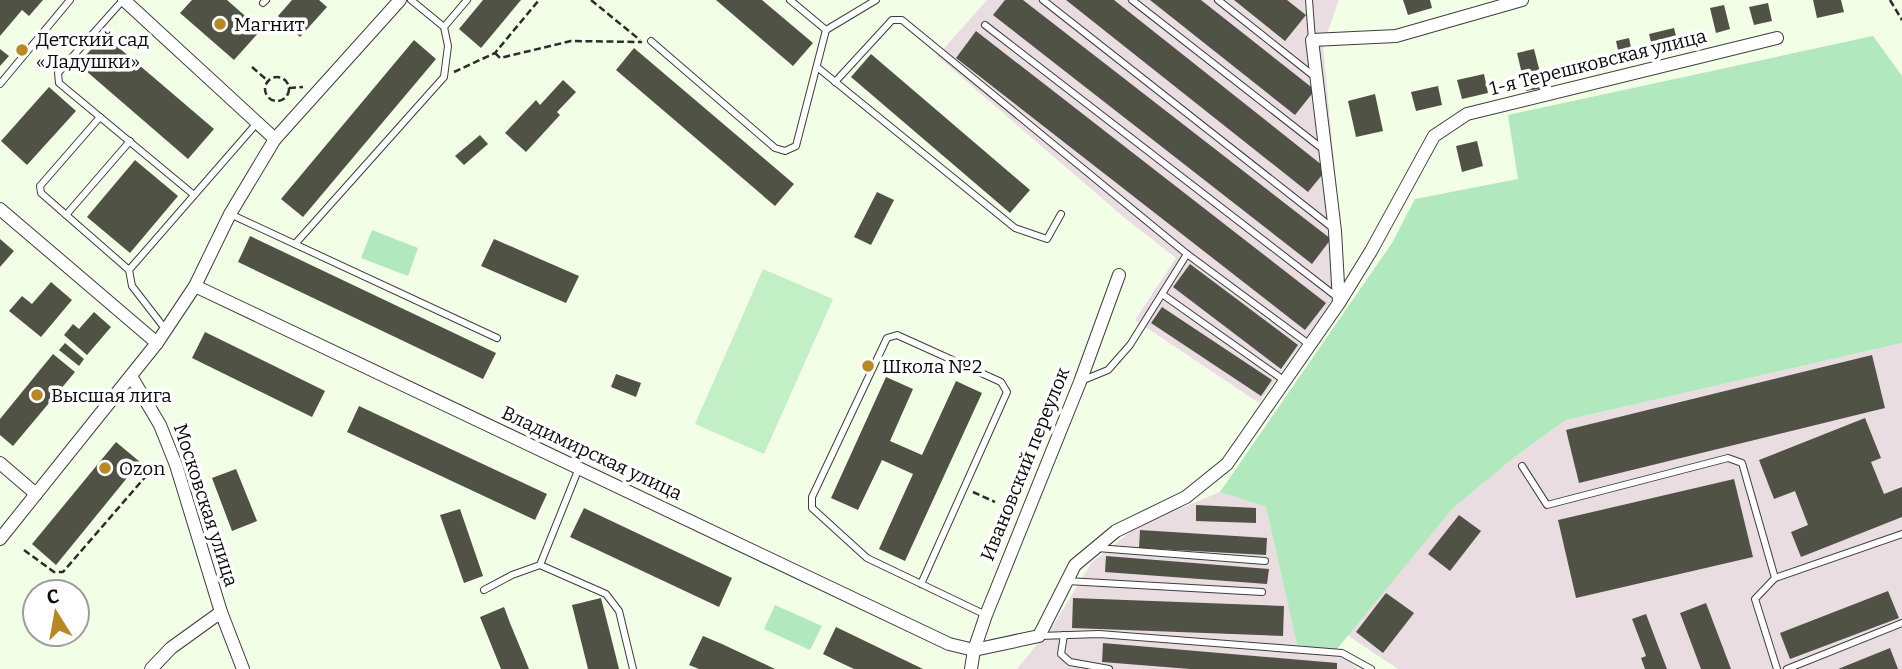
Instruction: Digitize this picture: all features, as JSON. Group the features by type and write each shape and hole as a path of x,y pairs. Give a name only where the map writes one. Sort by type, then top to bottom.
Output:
{"street":[{"path":"123,0 275,139"},
{"path":"0,540 166,330 195,286 230,214 275,139 400,0"},
{"path":"974,650 1039,636 1075,565 1116,531 1186,497 1227,464 1339,299 1335,231 1311,40 1396,36 1522,0"},
{"name":"1-я Терешковская улица","path":"1339,299 1371,251 1434,136 1467,114 1777,38"},
{"path":"0,209 157,342"},
{"name":"Ивановский переулок","path":"971,669 974,650 986,615 1080,382 1119,275"},
{"name":"Владимирская улица","path":"195,286 949,644 974,650"},
{"name":"Московская улица","path":"131,376 160,425 176,465 221,612 243,669"},
{"path":"0,463 36,494"},
{"name":"Московская улица","path":"151,669 171,648 221,612"}],"lane":[{"path":"0,84 70,0"},
{"path":"123,0 58,73 60,83 194,195"},
{"path":"295,244 444,77 448,46 444,27 411,0"},
{"path":"444,27 467,0"},
{"path":"790,0 826,30"},
{"path":"651,41 775,148 785,151 796,146 826,30 876,0"},
{"path":"1043,0 1335,231"},
{"path":"1132,0 1325,151"},
{"path":"1218,0 1316,78"},
{"path":"1307,1 1311,40"},
{"path":"835,82 892,20 902,20 1187,254 1310,345"},
{"path":"985,25 1339,299"},
{"path":"817,67 1015,228 1047,239 1061,214"},
{"path":"100,117 40,186 41,193 129,270 132,286 166,330"},
{"path":"129,270 257,122"},
{"path":"66,215 130,141"},
{"path":"230,214 497,338"},
{"path":"1080,382 1108,369 1130,345 1187,254"},
{"path":"1162,294 1284,382"},
{"path":"921,584 1007,392 1001,382 897,335 887,338 812,497 812,508 867,558 921,584 986,615"},
{"path":"1522,466 1547,505 1728,458 1742,463 1775,578"},
{"path":"540,565 579,468"},
{"path":"1777,669 1755,599 1775,578 1902,534"},
{"path":"1096,548 1265,561"},
{"path":"484,590 512,575 540,565 606,594 620,611 633,669"},
{"path":"1067,581 1262,592"},
{"path":"1787,669 1902,624"},
{"path":"1039,636 1099,634 1342,653 1367,668"},
{"path":"1064,635 1061,654 1070,662 1085,667 1109,669"}],"path":[{"path":"444,77 495,53 539,0"},
{"path":"591,0 642,41"},
{"path":"1890,0 1902,20"},
{"path":"495,53 500,58 571,41 651,41"},
{"path":"252,66 268,81"},
{"path":"280,77 287,83 289,88 286,98 276,102 271,100 265,93 268,81 280,77"},
{"path":"289,88 312,87"},
{"path":"24,550 54,572 63,572 146,476 176,465"},
{"path":"964,488 995,502"}],"shaded area":[{"path":"987,0 1339,0 1323,45 1343,258 1332,301 1259,403 1135,320 1176,258 1126,219 937,56"},
{"path":"1902,343 1902,669 1398,669 1347,635 1453,508 1516,456 1566,420"},
{"path":"1220,492 1266,507 1297,645 1336,650 1358,669 1017,669 1054,624 1092,562 1138,526"}],"green space":[{"path":"1873,36 1902,76 1902,343 1566,420 1516,456 1453,508 1336,650 1297,645 1266,507 1220,492 1392,243 1415,199 1518,179 1508,115"},
{"path":"372,230 418,248 408,276 361,258"},
{"path":"763,269 833,299 764,454 695,424"},
{"path":"775,605 822,626 810,650 764,629"}],"building":[{"path":"0,0 43,0 29,16 22,10 0,36"},
{"path":"192,0 227,0 261,30 234,60 180,13"},
{"path":"292,0 319,0 327,7 300,37 278,16"},
{"path":"483,0 521,0 481,48 459,29"},
{"path":"716,0 762,0 813,43 793,66"},
{"path":"1005,0 1023,0 1331,239 1312,264 993,15"},
{"path":"1066,0 1114,0 1327,169 1308,192"},
{"path":"1150,0 1201,0 1315,90 1295,115"},
{"path":"1234,0 1287,0 1306,15 1285,41"},
{"path":"1403,0 1430,0 1432,8 1408,15"},
{"path":"1813,0 1841,0 1844,12 1817,18"},
{"path":"1768,3 1772,21 1754,25 1749,7"},
{"path":"1724,5 1730,29 1716,33 1710,8"},
{"path":"1674,28 1679,48 1654,54 1649,34"},
{"path":"976,31 1326,303 1305,330 956,58"},
{"path":"104,35 214,129 188,159 78,64"},
{"path":"1629,38 1634,61 1621,64 1616,41"},
{"path":"414,40 436,59 303,217 281,199"},
{"path":"634,48 794,184 775,206 616,70"},
{"path":"0,49 9,56 0,66"},
{"path":"1534,49 1544,88 1526,91 1517,53"},
{"path":"871,54 1030,190 1010,213 851,77"},
{"path":"1484,74 1488,93 1462,99 1457,80"},
{"path":"563,80 576,92 557,112 560,115 526,152 505,133 536,100 540,105"},
{"path":"1438,86 1442,105 1416,111 1411,92"},
{"path":"49,87 76,111 27,165 1,141"},
{"path":"1375,94 1383,131 1356,137 1348,101"},
{"path":"480,135 488,144 464,165 455,156"},
{"path":"1477,141 1483,166 1462,172 1456,146"},
{"path":"135,160 178,196 130,253 87,217"},
{"path":"877,192 894,200 871,245 854,237"},
{"path":"250,236 496,353 483,379 238,262"},
{"path":"0,239 14,251 0,267"},
{"path":"494,239 579,276 566,303 481,266"},
{"path":"1190,264 1298,345 1281,369 1173,287"},
{"path":"51,282 72,300 41,337 9,311 22,296 32,304"},
{"path":"1162,307 1272,380 1261,396 1151,323"},
{"path":"94,312 111,327 87,355 64,335 73,324 79,329"},
{"path":"205,332 325,391 312,417 192,358"},
{"path":"65,343 84,359 79,366 59,350"},
{"name":"Высшая лига","path":"53,354 75,372 13,446 0,435 0,419"},
{"path":"1872,355 1885,408 1579,483 1566,430"},
{"path":"616,374 641,383 636,397 611,387"},
{"path":"886,377 913,389 890,441 922,455 956,381 982,393 905,561 879,549 913,474 882,460 858,510 831,498"},
{"path":"359,406 547,494 535,520 347,432"},
{"path":"1865,418 1881,458 1871,462 1884,494 1902,487 1902,517 1801,557 1791,532 1808,525 1795,491 1774,499 1759,460"},
{"path":"116,442 140,462 56,565 32,544"},
{"path":"236,469 257,521 232,531 212,478"},
{"path":"1734,479 1753,557 1576,598 1558,520"},
{"path":"1196,505 1256,508 1256,523 1196,521"},
{"path":"584,508 732,578 719,607 570,537"},
{"path":"460,509 483,576 464,583 440,515"},
{"path":"1459,515 1481,531 1450,571 1428,554"},
{"path":"1140,530 1267,538 1266,555 1139,548"},
{"path":"1106,556 1269,569 1267,584 1105,572"},
{"path":"1888,591 1899,618 1790,659 1780,633"},
{"path":"1386,593 1414,613 1383,653 1356,632"},
{"path":"601,598 619,669 588,669 572,605"},
{"path":"1073,598 1284,606 1283,636 1072,628"},
{"path":"1706,603 1731,669 1701,669 1680,613"},
{"path":"504,607 529,669 501,669 480,617"},
{"path":"1646,614 1667,669 1645,669 1641,658 1646,656 1632,619"},
{"path":"836,627 923,669 854,669 837,661 823,654"},
{"path":"703,636 775,669 699,669 689,665"},
{"path":"1103,643 1337,663 1337,669 1190,669 1102,662"},
{"path":"1890,648 1898,669 1838,669"}],"place":[{"name":"Магнит","path":"220,24"},
{"name":"Детский сад «Ладушки»","path":"22,50"},
{"name":"Школа №2","path":"868,366"},
{"name":"Высшая лига","path":"37,395"},
{"name":"Ozon","path":"105,468"}]}
